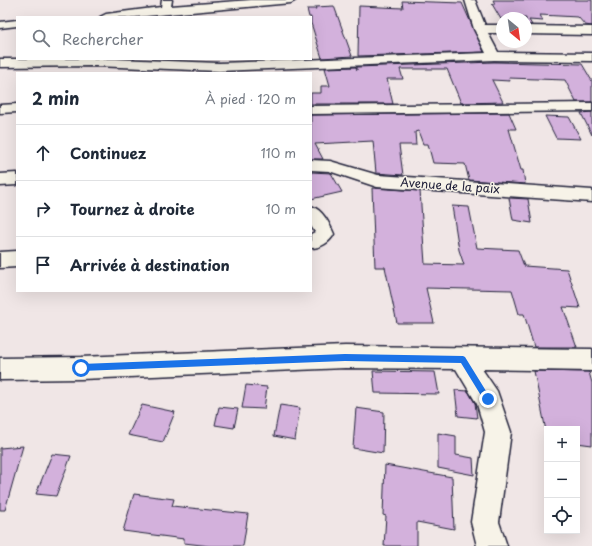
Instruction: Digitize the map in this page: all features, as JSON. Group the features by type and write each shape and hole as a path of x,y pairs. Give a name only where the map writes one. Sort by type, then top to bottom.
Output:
{"street":[{"path":"114,16 169,9 291,0"},
{"path":"470,0 480,29 494,56"},
{"path":"0,25 16,23"},
{"path":"480,29 496,29"},
{"path":"532,30 592,31"},
{"path":"0,63 191,62 219,67 494,56 592,57"},
{"path":"312,110 592,107"},
{"path":"0,109 16,108"},
{"name":"Avenue de la paix","path":"312,165 330,166 377,181 592,196"},
{"path":"0,180 16,179"},
{"path":"312,214 320,224 325,234 315,241 312,241"},
{"path":"0,260 16,259"},
{"path":"0,369 81,368 345,357 463,360 592,360"},
{"path":"463,360 488,399 498,432 485,522 492,546"}],"building":[{"path":"493,0 592,0 592,26 585,25 578,17 540,15 543,21 532,20 532,12 497,12 492,4 495,4"},
{"path":"402,1 462,3 484,52 358,56 359,6 403,8"},
{"path":"334,6 352,56 322,58 312,26 312,16 309,16 307,9 316,9 315,7"},
{"path":"494,62 582,64 592,81 592,102 576,102 565,80 509,78 510,81 492,80 503,102 461,103 447,69 400,69 403,79 387,79 393,104 312,104 312,93 321,93 321,86 330,86 325,68 356,67 357,70 357,67"},
{"path":"592,112 592,135 581,113"},
{"path":"509,113 516,129 509,129 521,170 523,170 525,184 469,180 465,164 433,163 428,144 423,144 418,131 415,132 416,145 399,145 403,175 376,173 373,141 315,144 323,159 312,159 312,115"},
{"path":"545,116 569,117 581,139 556,138"},
{"path":"312,172 331,173 342,192 312,199"},
{"path":"372,188 420,191 425,264 464,265 459,250 452,206 469,207 477,248 518,250 524,266 567,269 580,308 563,307 577,347 534,347 524,314 519,314 512,290 426,288 434,323 397,323 385,267 375,267"},
{"path":"509,198 528,199 532,223 513,220"},
{"path":"373,371 435,372 439,394 375,393"},
{"path":"534,371 589,372 592,383 592,445 580,443 580,426 545,426"},
{"path":"246,385 267,387 264,409 242,408"},
{"path":"455,390 468,391 475,403 477,418 458,416"},
{"path":"142,405 175,412 163,442 128,435"},
{"path":"280,405 300,408 295,440 274,436"},
{"path":"219,407 238,409 234,428 215,425"},
{"path":"356,408 384,412 383,453 353,448"},
{"path":"438,433 456,436 456,455 473,458 474,475 438,468"},
{"path":"23,446 5,510 0,510 0,448"},
{"path":"52,454 71,456 56,496 36,494"},
{"path":"385,465 452,477 454,529 417,522 417,546 384,546 386,516 383,515"},
{"path":"134,494 174,499 172,506 248,514 243,546 210,546 184,543 184,539 123,531"}],"route":[{"path":"81,368 345,357 463,360 488,399"}]}
